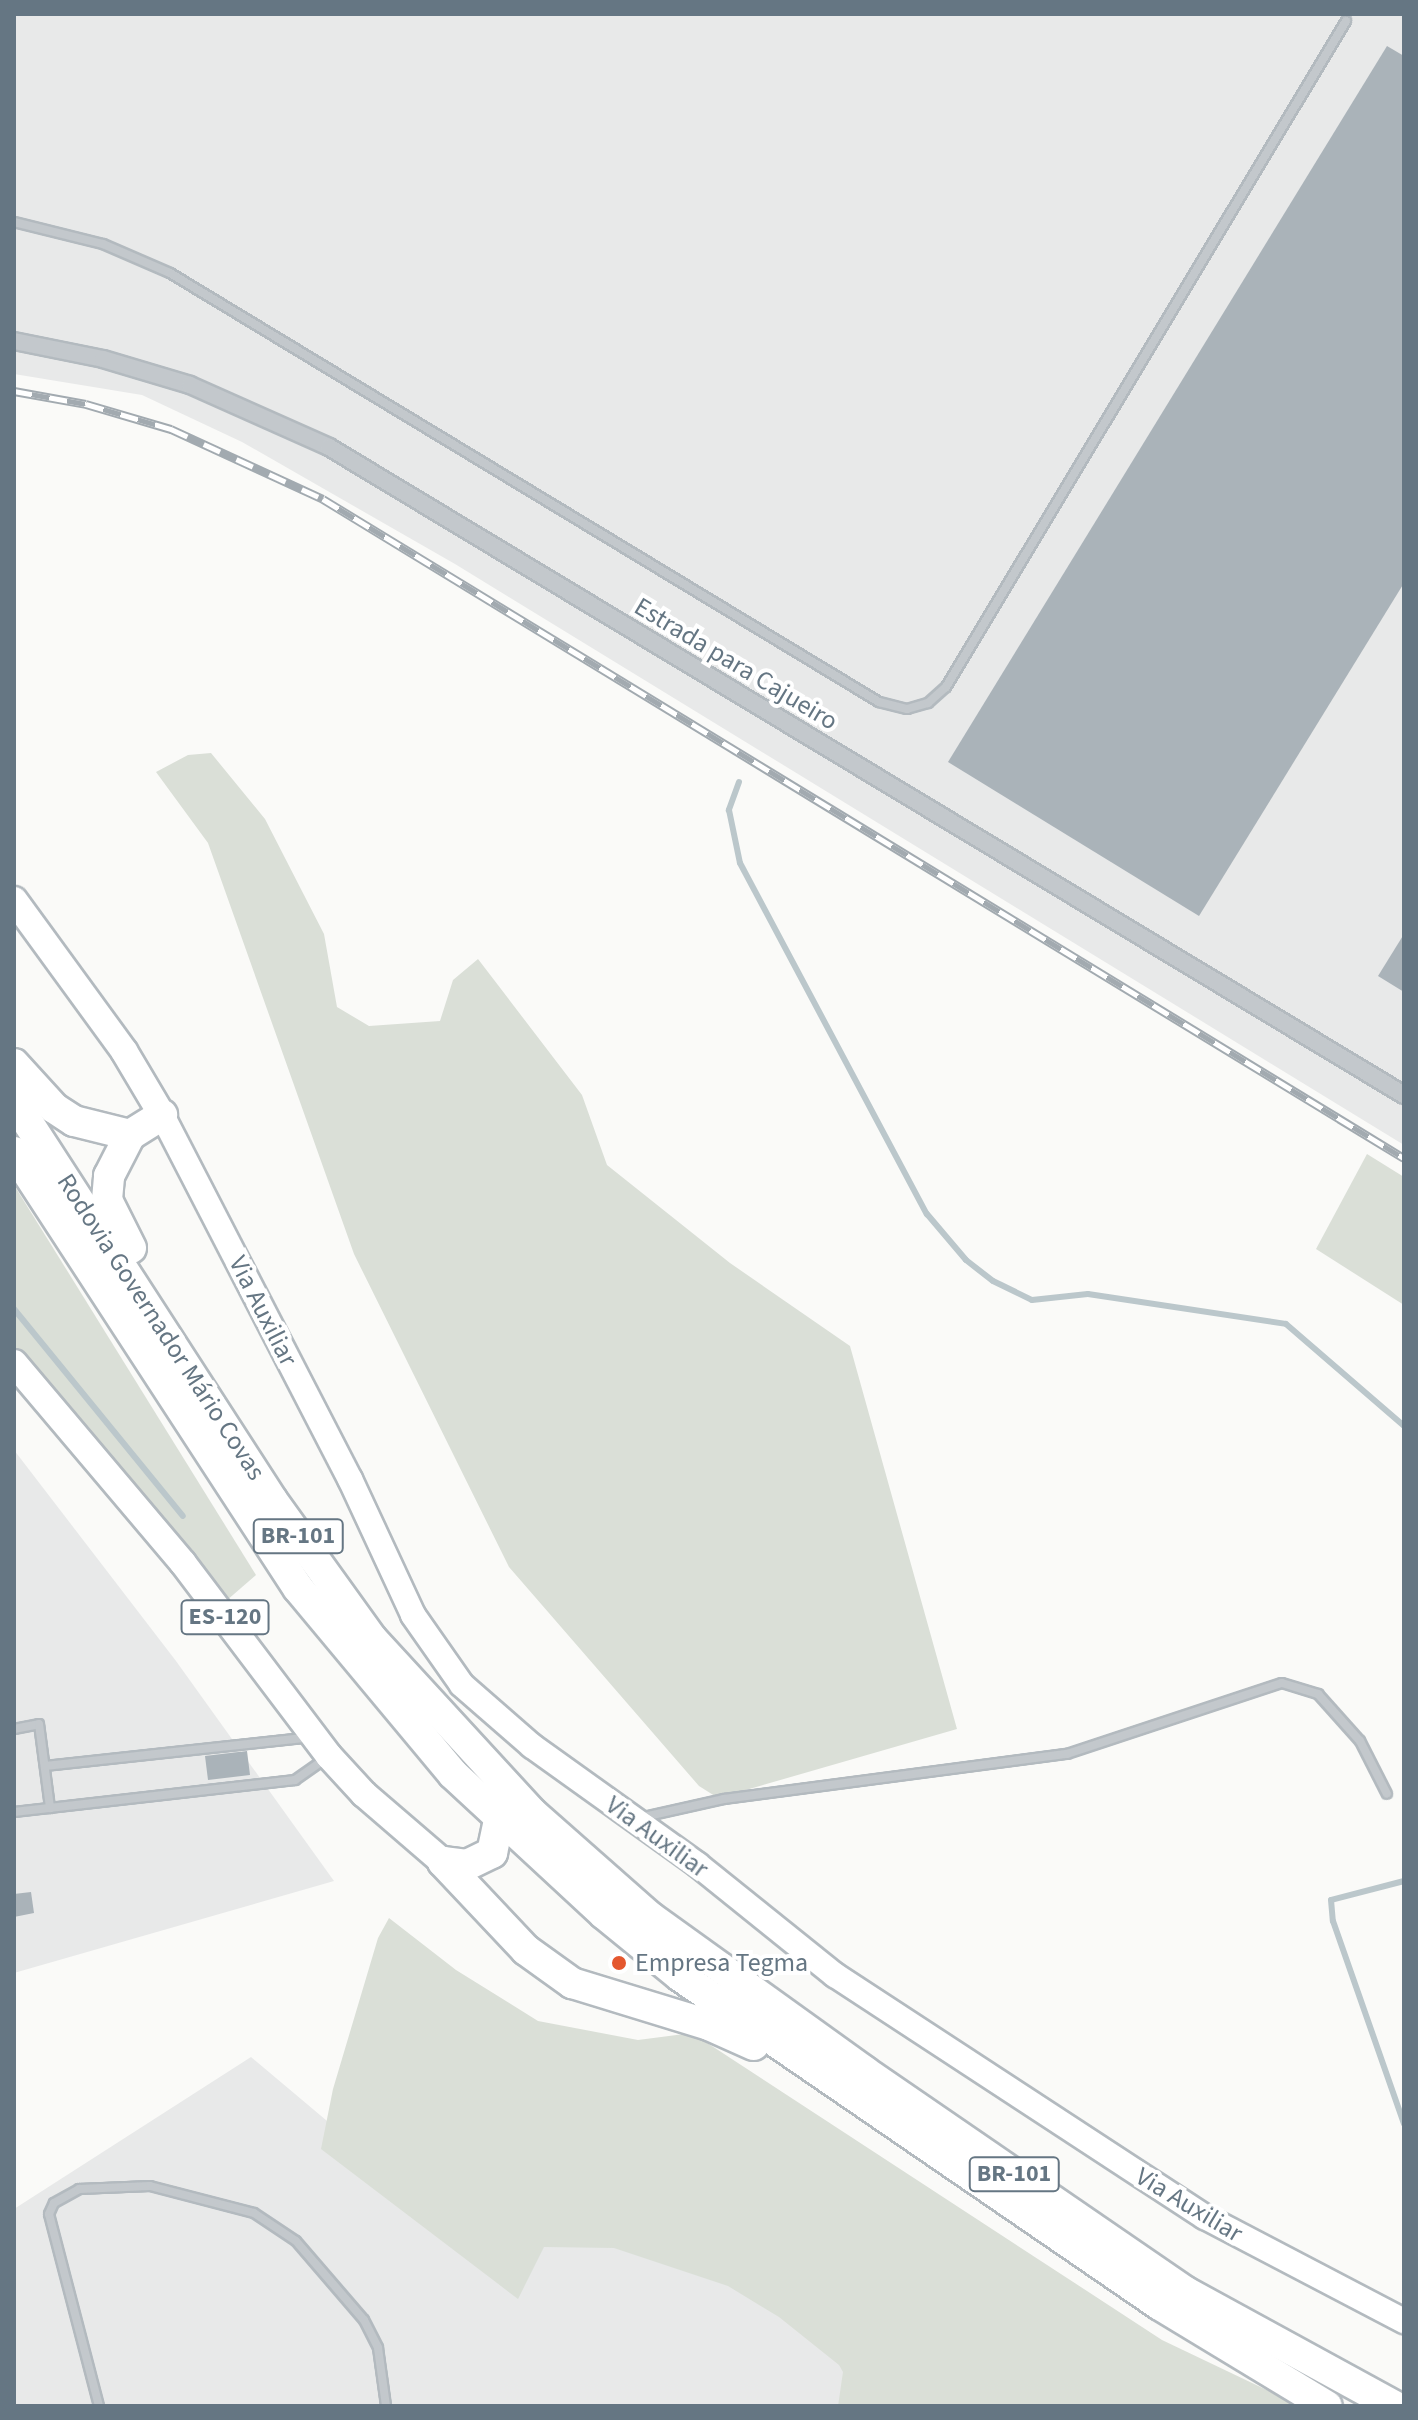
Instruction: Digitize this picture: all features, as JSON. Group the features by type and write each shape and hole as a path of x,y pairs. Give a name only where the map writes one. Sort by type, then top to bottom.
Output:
{"highway":[{"path":"14,1064 54,1108 74,1121 130,1135"},
{"name":"Rodovia Governador Mário Covas","path":"14,1101 272,1500 372,1639 473,1754 587,1863 788,2018 1186,2292 1394,2406"},
{"path":"162,1115 130,1135 114,1157 107,1200 115,1221 161,1296 193,1375"},
{"name":"Rodovia Governador Mário Covas","path":"14,1152 298,1588 425,1742 500,1815 604,1914 680,1976 835,2086 1160,2305 1327,2406"},
{"path":"443,1862 467,1865 492,1853 500,1815"},
{"path":"443,1862 526,1950 572,1983 709,2025 835,2086"}],"main road":[{"path":"14,900 124,1051 162,1115"},
{"name":"ES-120","path":"14,1363 183,1563 322,1746 364,1794 443,1862"}],"street":[{"name":"Estrada para Cajueiro","path":"14,341 176,380 329,447 1404,1095"},
{"name":"Via Auxiliar","path":"162,1115 350,1479 413,1615 462,1685 532,1746 634,1819 835,1975 1048,2118 1205,2217 1404,2321"}],"lane":[{"path":"14,222 103,244 181,279 879,702 907,709 928,703 946,687 1346,21"},
{"path":"634,1819 724,1799 1067,1754 1282,1683 1318,1694 1360,1741 1387,1794"},
{"path":"14,1729 39,1724 50,1808"},
{"path":"45,1766 322,1746"},
{"path":"14,1812 295,1780 322,1746"},
{"path":"99,2406 49,2214 54,2203 79,2189 150,2186 254,2213 296,2241 364,2320 378,2348 386,2406"}],"shaded area":[{"path":"14,14 1404,14 1404,1145 455,564 242,442 142,395 14,374"},
{"path":"211,753 265,819 324,934 337,1007 369,1026 440,1021 453,980 478,959 582,1095 607,1165 730,1263 850,1346 957,1729 718,1798 699,1786 509,1567 354,1254 208,843 156,772 188,755"},
{"path":"1367,1154 1404,1177 1404,1305 1316,1249"},
{"path":"14,1185 256,1575 226,1601 14,1352"},
{"path":"14,1450 176,1661 334,1881 14,1973"},
{"path":"389,1918 456,1970 538,2021 638,2040 692,2033 1162,2340 1300,2406 838,2406 843,2372 839,2365 779,2317 728,2286 614,2248 544,2247 518,2299 321,2149 333,2089 378,1938"},
{"path":"251,2057 503,2269 537,2213 725,2265 888,2363 875,2406 14,2406 14,2209"}],"building":[{"path":"1387,46 1404,56 1404,583 1199,916 948,762"},
{"path":"1404,934 1404,992 1378,976"},
{"path":"247,1751 250,1775 208,1780 205,1756"},
{"path":"31,1892 34,1913 14,1917 14,1894"}],"waterway":[{"path":"739,782 729,810 740,863 927,1214 966,1260 993,1281 1032,1300 1088,1294 1286,1324 1404,1426"},
{"path":"14,1309 183,1516"},
{"path":"1404,1881 1331,1900 1333,1921 1404,2124"}],"railway":[{"path":"14,391 86,404 171,429 323,499 1404,1158"}],"place":[{"name":"Empresa Tegma","path":"619,1963"}]}
